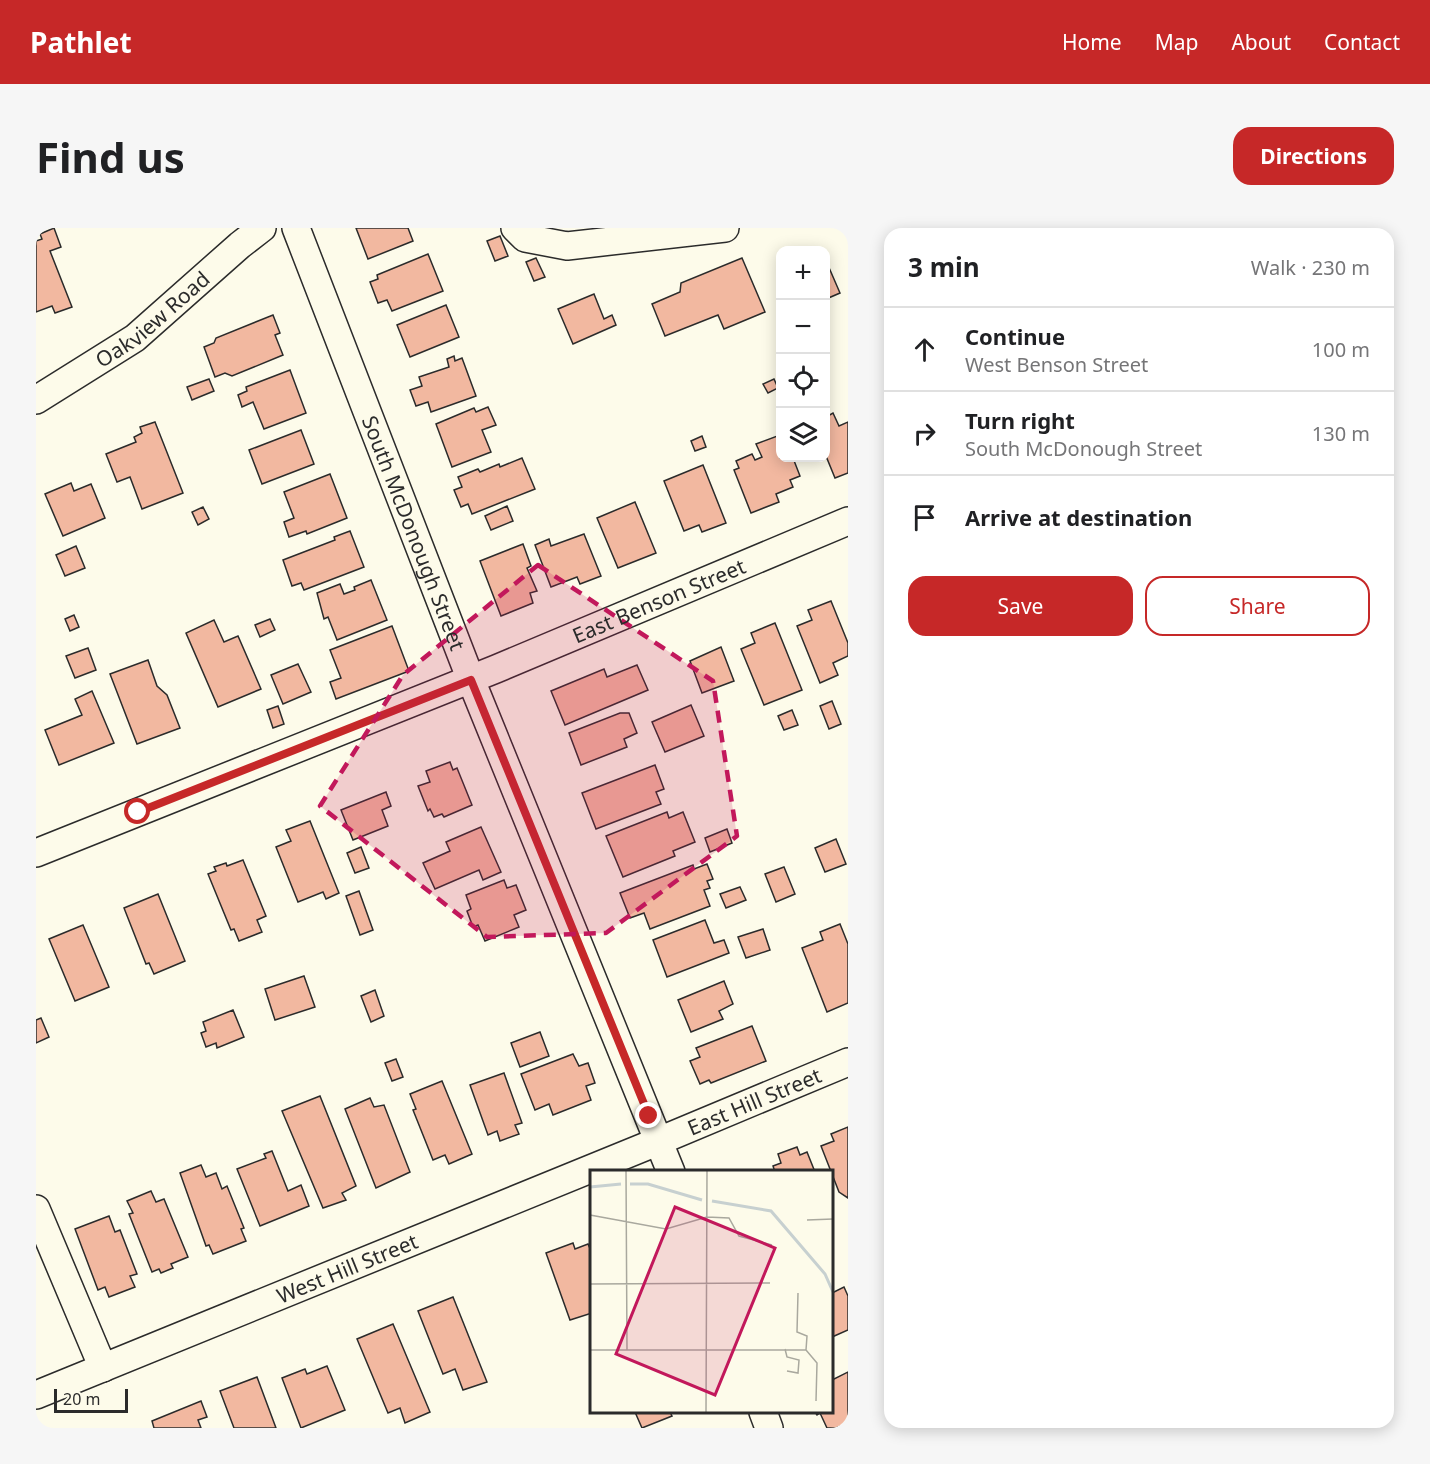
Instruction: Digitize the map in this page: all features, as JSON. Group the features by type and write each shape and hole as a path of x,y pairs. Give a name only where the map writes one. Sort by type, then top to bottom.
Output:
{"street":[{"name":"Oakview Road","path":"36,400 135,338 262,228"},
{"name":"South McDonough Street","path":"296,228 471,680 670,1170"},
{"path":"515,228 525,238 567,246 725,228"},
{"name":"East Benson Street","path":"36,853 471,680 848,521"},
{"name":"East Hill Street","path":"659,1141 848,1062"},
{"name":"West Hill Street","path":"36,1395 659,1141"},
{"path":"36,1209 103,1368"},
{"path":"763,1413 769,1428"}],"highlighted area":[{"path":"538,565 713,681 737,836 606,933 487,937 320,806 403,675"}],"building":[{"path":"54,228 61,247 50,251 72,307 55,313 52,306 36,312 36,241 42,239 40,234"},
{"path":"356,228 408,228 413,241 368,259"},
{"path":"500,236 508,256 495,261 487,241"},
{"path":"428,254 443,291 392,311 387,300 378,303 370,282 378,279 377,275"},
{"path":"536,258 545,277 534,281 526,262"},
{"path":"742,258 765,312 724,329 718,315 665,336 652,304 680,292 681,283"},
{"path":"830,270 840,293 830,297"},
{"path":"594,294 604,319 612,315 616,325 573,344 558,309"},
{"path":"446,305 459,337 410,357 397,325"},
{"path":"273,315 280,333 275,335 283,355 232,376 225,373 215,377 204,347 214,343 216,338"},
{"path":"454,356 455,361 462,358 476,396 431,412 428,402 416,406 410,390 422,386 419,377 449,367 447,359"},
{"path":"290,370 306,413 264,429 253,402 242,407 238,395 247,391 246,387"},
{"path":"209,379 214,391 192,400 187,387"},
{"path":"774,379 776,389 768,393 763,384"},
{"path":"488,407 496,425 482,430 491,452 452,467 436,424 474,408 476,412"},
{"path":"833,413 839,426 848,422 848,473 835,478 828,462 830,415"},
{"path":"155,422 183,493 142,509 130,477 117,482 106,454 136,442 134,437 142,433 140,427"},
{"path":"301,430 314,464 262,484 249,450"},
{"path":"702,436 706,447 695,451 691,441"},
{"path":"776,436 776,462 795,462 800,476 790,480 793,487 776,494 779,502 751,513 734,470 739,468 736,461 752,454 755,460 762,457 756,444"},
{"path":"522,458 535,489 472,514 468,504 461,507 454,490 462,487 458,477 478,469 480,472 499,464 500,467"},
{"path":"703,465 726,523 702,532 699,525 684,531 664,481"},
{"path":"330,474 347,518 307,534 306,531 289,537 284,522 294,518 284,492"},
{"path":"71,483 74,491 91,484 105,518 63,536 45,494"},
{"path":"635,502 656,553 618,568 597,518"},
{"path":"507,506 513,521 491,530 485,516"},
{"path":"203,507 209,519 198,525 192,512"},
{"path":"350,531 364,567 304,590 301,583 292,586 283,560 335,540 334,537"},
{"path":"584,534 601,576 580,584 577,577 551,587 535,545 549,539 551,546"},
{"path":"523,544 531,566 527,568 537,591 530,593 533,603 501,616 480,561"},
{"path":"76,546 85,568 65,576 56,555"},
{"path":"371,580 387,620 337,640 328,617 324,619 317,593 340,584 344,594"},
{"path":"831,601 848,643 848,656 833,663 838,675 820,683 797,626 812,620 808,610"},
{"path":"74,615 79,627 70,631 65,619"},
{"path":"270,619 275,630 260,637 255,625"},
{"path":"214,620 224,642 238,636 261,689 218,707 186,633"},
{"path":"775,623 802,690 764,705 741,649 755,643 751,633"},
{"path":"392,626 409,671 336,699 330,682 341,678 330,650"},
{"path":"721,647 734,681 702,693 690,661"},
{"path":"88,648 96,670 75,678 66,656"},
{"path":"148,660 157,686 167,695 180,728 137,744 110,674"},
{"path":"298,664 311,692 283,704 271,675"},
{"path":"637,665 648,690 565,725 551,691 604,669 607,677"},
{"path":"92,691 114,743 59,765 45,730 82,715 75,699"},
{"path":"832,701 841,724 829,729 820,706"},
{"path":"691,705 704,736 665,752 652,722"},
{"path":"278,706 284,724 273,728 267,710"},
{"path":"792,710 798,725 784,730 778,716"},
{"path":"620,713 629,713 637,733 624,739 627,747 581,765 569,733"},
{"path":"450,762 453,770 457,768 472,805 444,817 442,814 434,817 430,809 428,811 418,786 430,782 426,771"},
{"path":"655,765 664,789 656,792 661,804 596,829 582,793"},
{"path":"386,792 391,806 382,810 388,826 353,840 341,810"},
{"path":"667,812 669,818 683,812 695,842 673,851 675,856 623,877 606,836"},
{"path":"310,821 339,893 326,899 323,892 298,902 276,847 291,841 286,830"},
{"path":"481,827 501,872 483,880 479,870 435,889 423,863 450,851 446,842"},
{"path":"727,829 732,843 710,852 705,838"},
{"path":"836,839 846,864 825,872 815,848"},
{"path":"361,847 369,868 355,873 347,853"},
{"path":"243,860 266,916 257,920 262,932 239,941 234,929 231,930 208,874 216,871 214,867 226,863 227,866"},
{"path":"707,864 713,879 707,881 710,888 704,890 710,906 650,929 644,913 630,918 620,893 693,865 694,869"},
{"path":"784,867 795,894 776,902 765,874"},
{"path":"504,880 507,888 516,885 526,910 514,915 519,927 485,941 478,925 473,927 467,911 471,909 466,895"},
{"path":"740,887 746,900 726,908 720,894"},
{"path":"359,891 373,930 360,935 346,896"},
{"path":"158,894 185,961 154,974 149,963 146,964 124,908"},
{"path":"705,920 714,943 724,940 729,953 667,977 653,940"},
{"path":"840,924 848,944 848,1003 827,1012 802,948 823,940 820,932"},
{"path":"83,925 109,987 75,1001 49,939"},
{"path":"763,929 770,950 746,958 738,937"},
{"path":"304,976 315,1007 275,1020 265,989"},
{"path":"724,981 733,1004 719,1011 723,1019 691,1032 678,1000"},
{"path":"375,990 384,1016 371,1022 361,996"},
{"path":"233,1010 244,1037 217,1048 216,1043 206,1047 201,1033 206,1031 203,1022"},
{"path":"41,1018 49,1037 36,1043 36,1020"},
{"path":"752,1026 766,1061 711,1083 709,1080 700,1084 690,1061 700,1057 696,1048"},
{"path":"540,1032 549,1056 520,1067 511,1043"},
{"path":"573,1054 579,1066 588,1063 595,1083 586,1086 591,1100 553,1115 549,1104 535,1110 521,1074"},
{"path":"396,1059 403,1077 392,1081 385,1063"},
{"path":"504,1073 522,1123 515,1125 519,1134 500,1141 497,1131 488,1135 470,1085"},
{"path":"442,1081 472,1154 449,1164 445,1155 433,1160 413,1110 416,1109 410,1094"},
{"path":"320,1096 356,1186 342,1193 346,1200 323,1208 282,1111"},
{"path":"370,1098 374,1107 384,1105 410,1172 376,1188 345,1109"},
{"path":"848,1127 848,1198 839,1192 833,1170 830,1170 821,1146 834,1141 831,1134"},
{"path":"797,1147 800,1155 807,1152 814,1170 774,1170 773,1166 781,1163 778,1154"},
{"path":"272,1151 288,1191 301,1185 309,1206 260,1226 237,1169 266,1158 264,1154"},
{"path":"201,1165 206,1177 216,1173 222,1189 227,1186 244,1228 241,1229 246,1241 213,1254 209,1245 206,1246 180,1173"},
{"path":"151,1191 156,1202 164,1199 188,1257 171,1264 173,1268 161,1273 159,1269 152,1272 129,1214 133,1213 127,1201"},
{"path":"109,1216 115,1232 120,1230 137,1274 130,1276 135,1287 109,1297 105,1287 98,1290 75,1229"},
{"path":"573,1243 575,1249 588,1244 590,1248 590,1314 570,1320 546,1253"},
{"path":"844,1287 848,1296 848,1330 833,1337 833,1292"},
{"path":"453,1297 487,1382 463,1390 455,1369 443,1374 418,1311"},
{"path":"393,1324 430,1412 405,1423 400,1408 388,1413 357,1339"},
{"path":"327,1366 345,1410 301,1428 282,1378 305,1369 307,1374"},
{"path":"848,1372 848,1423 836,1428 827,1428 820,1413 833,1413 833,1380"},
{"path":"257,1377 276,1428 234,1428 220,1391"},
{"path":"201,1401 207,1417 198,1420 201,1428 154,1428 152,1421"},
{"path":"635,1413 670,1413 672,1416 642,1428"}],"route":[{"path":"138,812 471,680 649,1116"}]}
